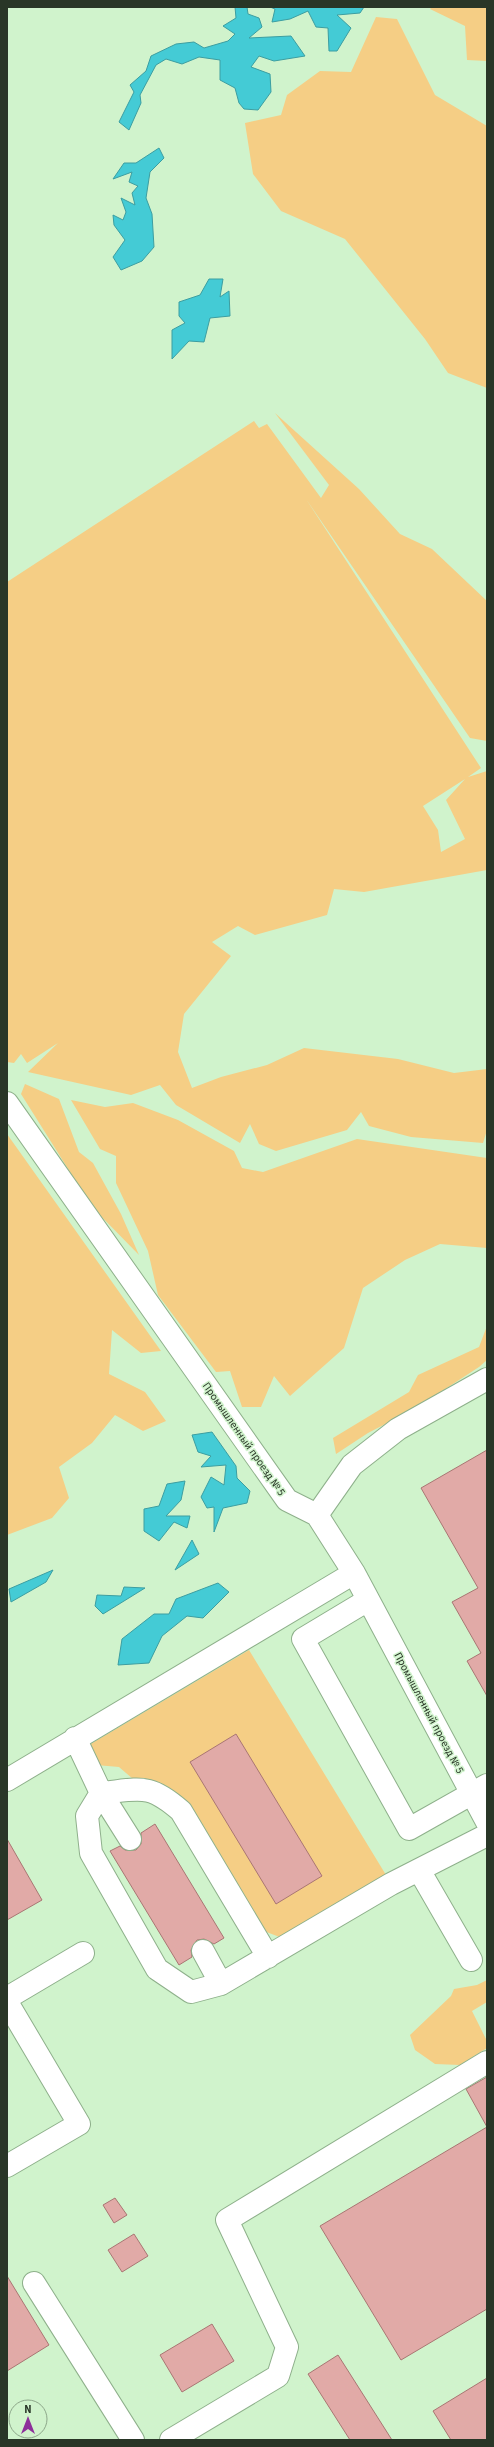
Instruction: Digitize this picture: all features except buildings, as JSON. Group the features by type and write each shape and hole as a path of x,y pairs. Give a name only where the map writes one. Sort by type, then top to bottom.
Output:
{"street":[{"name":"Промышленный проезд № 5","path":"7,1103 287,1500 317,1515 354,1573 368,1600 479,1789 487,1822"},
{"path":"317,1515 352,1465 398,1429 487,1379"},
{"path":"8,1779 354,1573"},
{"path":"368,1600 304,1639 410,1829 479,1789"},
{"path":"75,1738 101,1793 130,1839"},
{"path":"101,1793 142,1788 162,1794 180,1811 268,1957"},
{"path":"101,1793 87,1816 91,1853 158,1969 191,1992 221,1984 419,1870 487,1835"},
{"path":"419,1870 472,1960"},
{"path":"203,1951 221,1984"},
{"path":"7,1998 83,1953"},
{"path":"7,2002 79,2124 7,2166"},
{"path":"171,2440 278,2376 287,2347 227,2220 487,2062"},
{"path":"34,2283 133,2440"}],"shaded area":[{"path":"432,7 487,7 487,61 467,60 465,26 430,9"},
{"path":"376,17 397,19 435,95 487,126 487,388 448,373 425,339 345,239 281,211 253,174 245,123 281,115 287,95 320,71 351,72"},
{"path":"275,413 359,489 400,534 432,549 487,601 487,741 470,738 306,499 481,768 468,777 487,771 487,870 364,892 334,889 327,915 255,935 238,926 212,942 231,956 184,1014 178,1052 192,1088 221,1077 267,1065 304,1048 398,1059 454,1073 487,1069 487,1130 483,1143 411,1137 369,1126 361,1112 347,1130 276,1151 259,1144 250,1124 240,1143 176,1105 160,1085 131,1095 28,1072 58,1043 27,1063 21,1054 14,1063 7,1062 7,582 254,421 259,428 267,424 321,498 329,485","holes":["465,779 446,800 465,839 441,852 438,830 423,806"]},
{"path":"25,1084 59,1099 79,1152 93,1163 121,1214 139,1255 92,1207 21,1094"},
{"path":"71,1100 105,1107 133,1103 178,1120 234,1151 242,1168 263,1172 357,1139 487,1158 487,1248 440,1244 405,1260 363,1288 344,1348 290,1396 274,1376 261,1407 242,1407 230,1371 216,1372 158,1295 148,1251 116,1183 116,1156 100,1149"},
{"path":"7,1134 161,1351 141,1353 112,1330 109,1374 145,1392 166,1421 143,1431 115,1415 92,1443 59,1467 69,1498 52,1518 7,1535"},
{"path":"487,1326 487,1360 479,1367 416,1408 368,1433 336,1454 333,1438 409,1392 418,1375 479,1347"},
{"path":"249,1650 386,1875 282,1938 264,1931 188,1808 167,1786 133,1779 119,1767 96,1765 89,1745"},
{"path":"487,1980 487,2002 472,2011 487,2041 487,2048 460,2065 435,2064 415,2050 410,2035 451,1996 454,1989 477,1985"}],"water":[{"path":"235,7 247,7 248,14 259,18 262,27 249,38 291,36 305,56 274,61 259,56 251,67 270,74 271,92 258,110 244,109 239,103 235,88 220,80 220,60 199,57 182,64 166,59 156,65 140,95 141,103 129,130 119,122 134,92 130,85 146,71 151,56 176,44 194,42 204,48 228,41 235,34 223,26 236,18"},
{"path":"270,7 364,7 360,13 337,15 351,28 337,51 329,51 328,28 316,27 308,11 290,19 272,22 275,9"},
{"path":"159,148 164,158 150,172 146,198 152,214 154,247 142,261 121,270 113,257 125,240 114,225 113,215 123,220 126,212 121,198 135,205 132,193 138,186 129,182 132,172 113,179 124,163 136,163"},
{"path":"209,279 223,279 220,297 229,291 230,316 210,318 204,342 189,341 172,359 172,330 185,323 179,316 179,302 200,295"},
{"path":"212,1432 236,1466 237,1478 250,1491 247,1503 223,1508 214,1532 214,1507 207,1508 201,1497 211,1477 224,1485 226,1465 201,1467 211,1456 198,1452 192,1435"},
{"path":"185,1481 181,1500 166,1516 190,1516 187,1528 174,1522 159,1541 144,1531 144,1509 159,1506 167,1484"},
{"path":"192,1540 199,1554 175,1570"},
{"path":"53,1570 46,1582 11,1602 9,1589"},
{"path":"218,1583 229,1592 203,1618 187,1616 162,1636 149,1663 118,1665 122,1639 154,1614 169,1614 176,1599"},
{"path":"124,1587 145,1588 103,1614 95,1606 97,1595 121,1596"}]}
